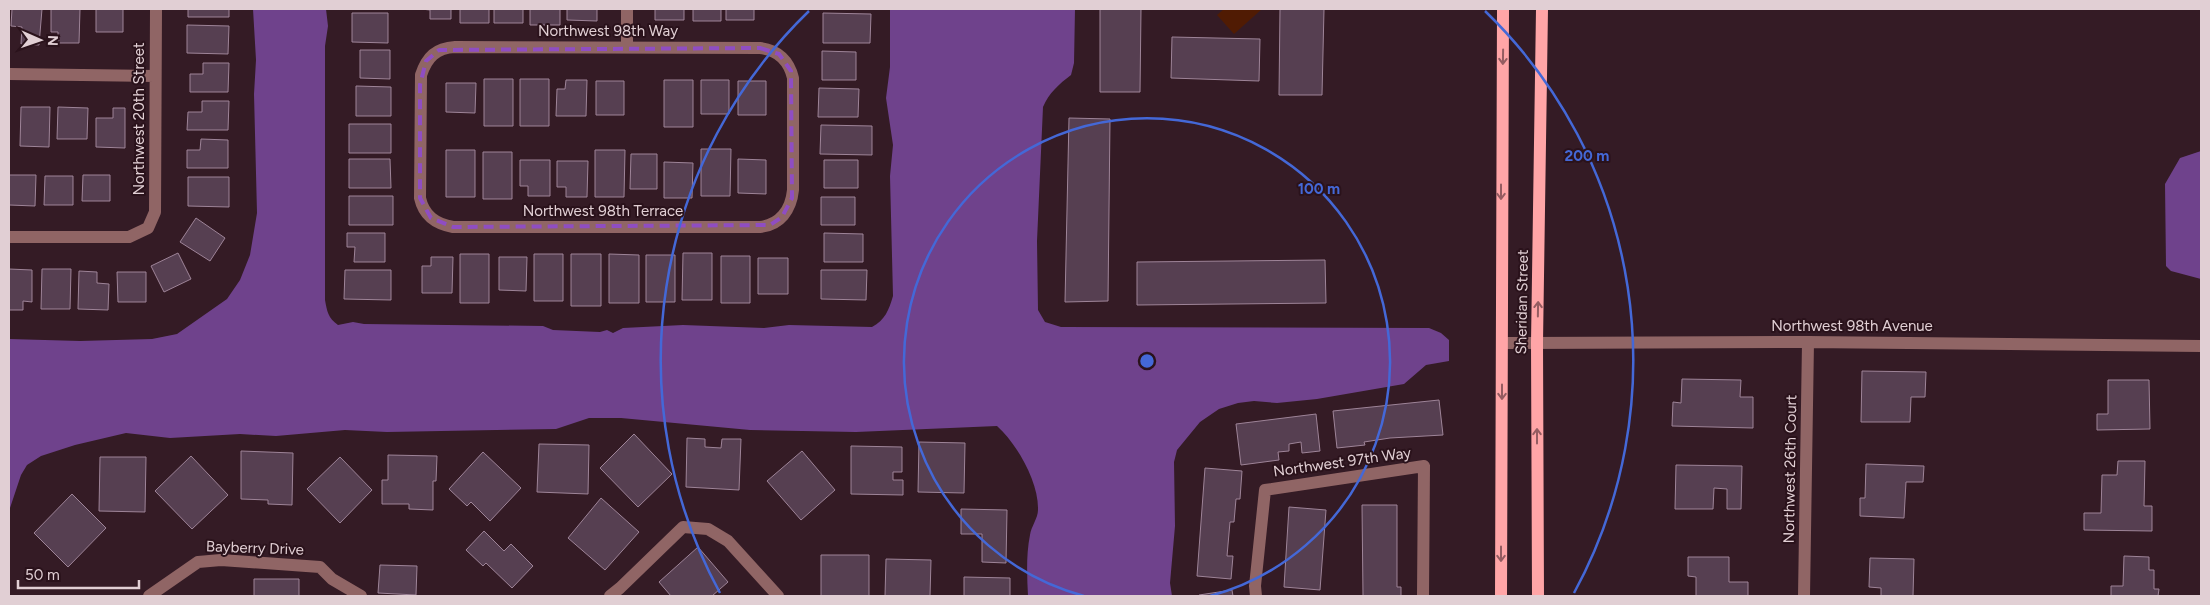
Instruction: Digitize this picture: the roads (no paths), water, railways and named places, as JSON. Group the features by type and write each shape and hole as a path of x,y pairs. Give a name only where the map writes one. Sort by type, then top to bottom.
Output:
{"main road":[{"name":"Sheridan Street","path":"1501,596 1503,9"},
{"name":"Sheridan Street","path":"1538,596 1537,343 1542,9"}],"street":[{"name":"Northwest 20th Street","path":"9,237 129,237 148,228 156,212 156,9"},
{"path":"627,9 627,47"},
{"name":"Northwest 98th Way","path":"426,212 421,204 419,190 420,85 423,67 430,56 439,50 455,47 760,48 774,51 784,59 793,78 793,190 790,204 782,217"},
{"path":"9,74 155,76"},
{"name":"Northwest 98th Terrace","path":"426,212 437,222 453,227 760,227 770,225 782,217"},
{"name":"Northwest 98th Avenue","path":"1502,343 1808,342 2201,346"},
{"name":"Northwest 26th Court","path":"1804,596 1808,342"},
{"name":"Northwest 97th Way","path":"1256,596 1255,586 1265,490 1424,466 1423,596"},
{"path":"610,596 683,527 708,529 728,541 778,596"},
{"name":"Bayberry Drive","path":"149,596 198,562 222,560 320,567 332,579 361,596"}]}
